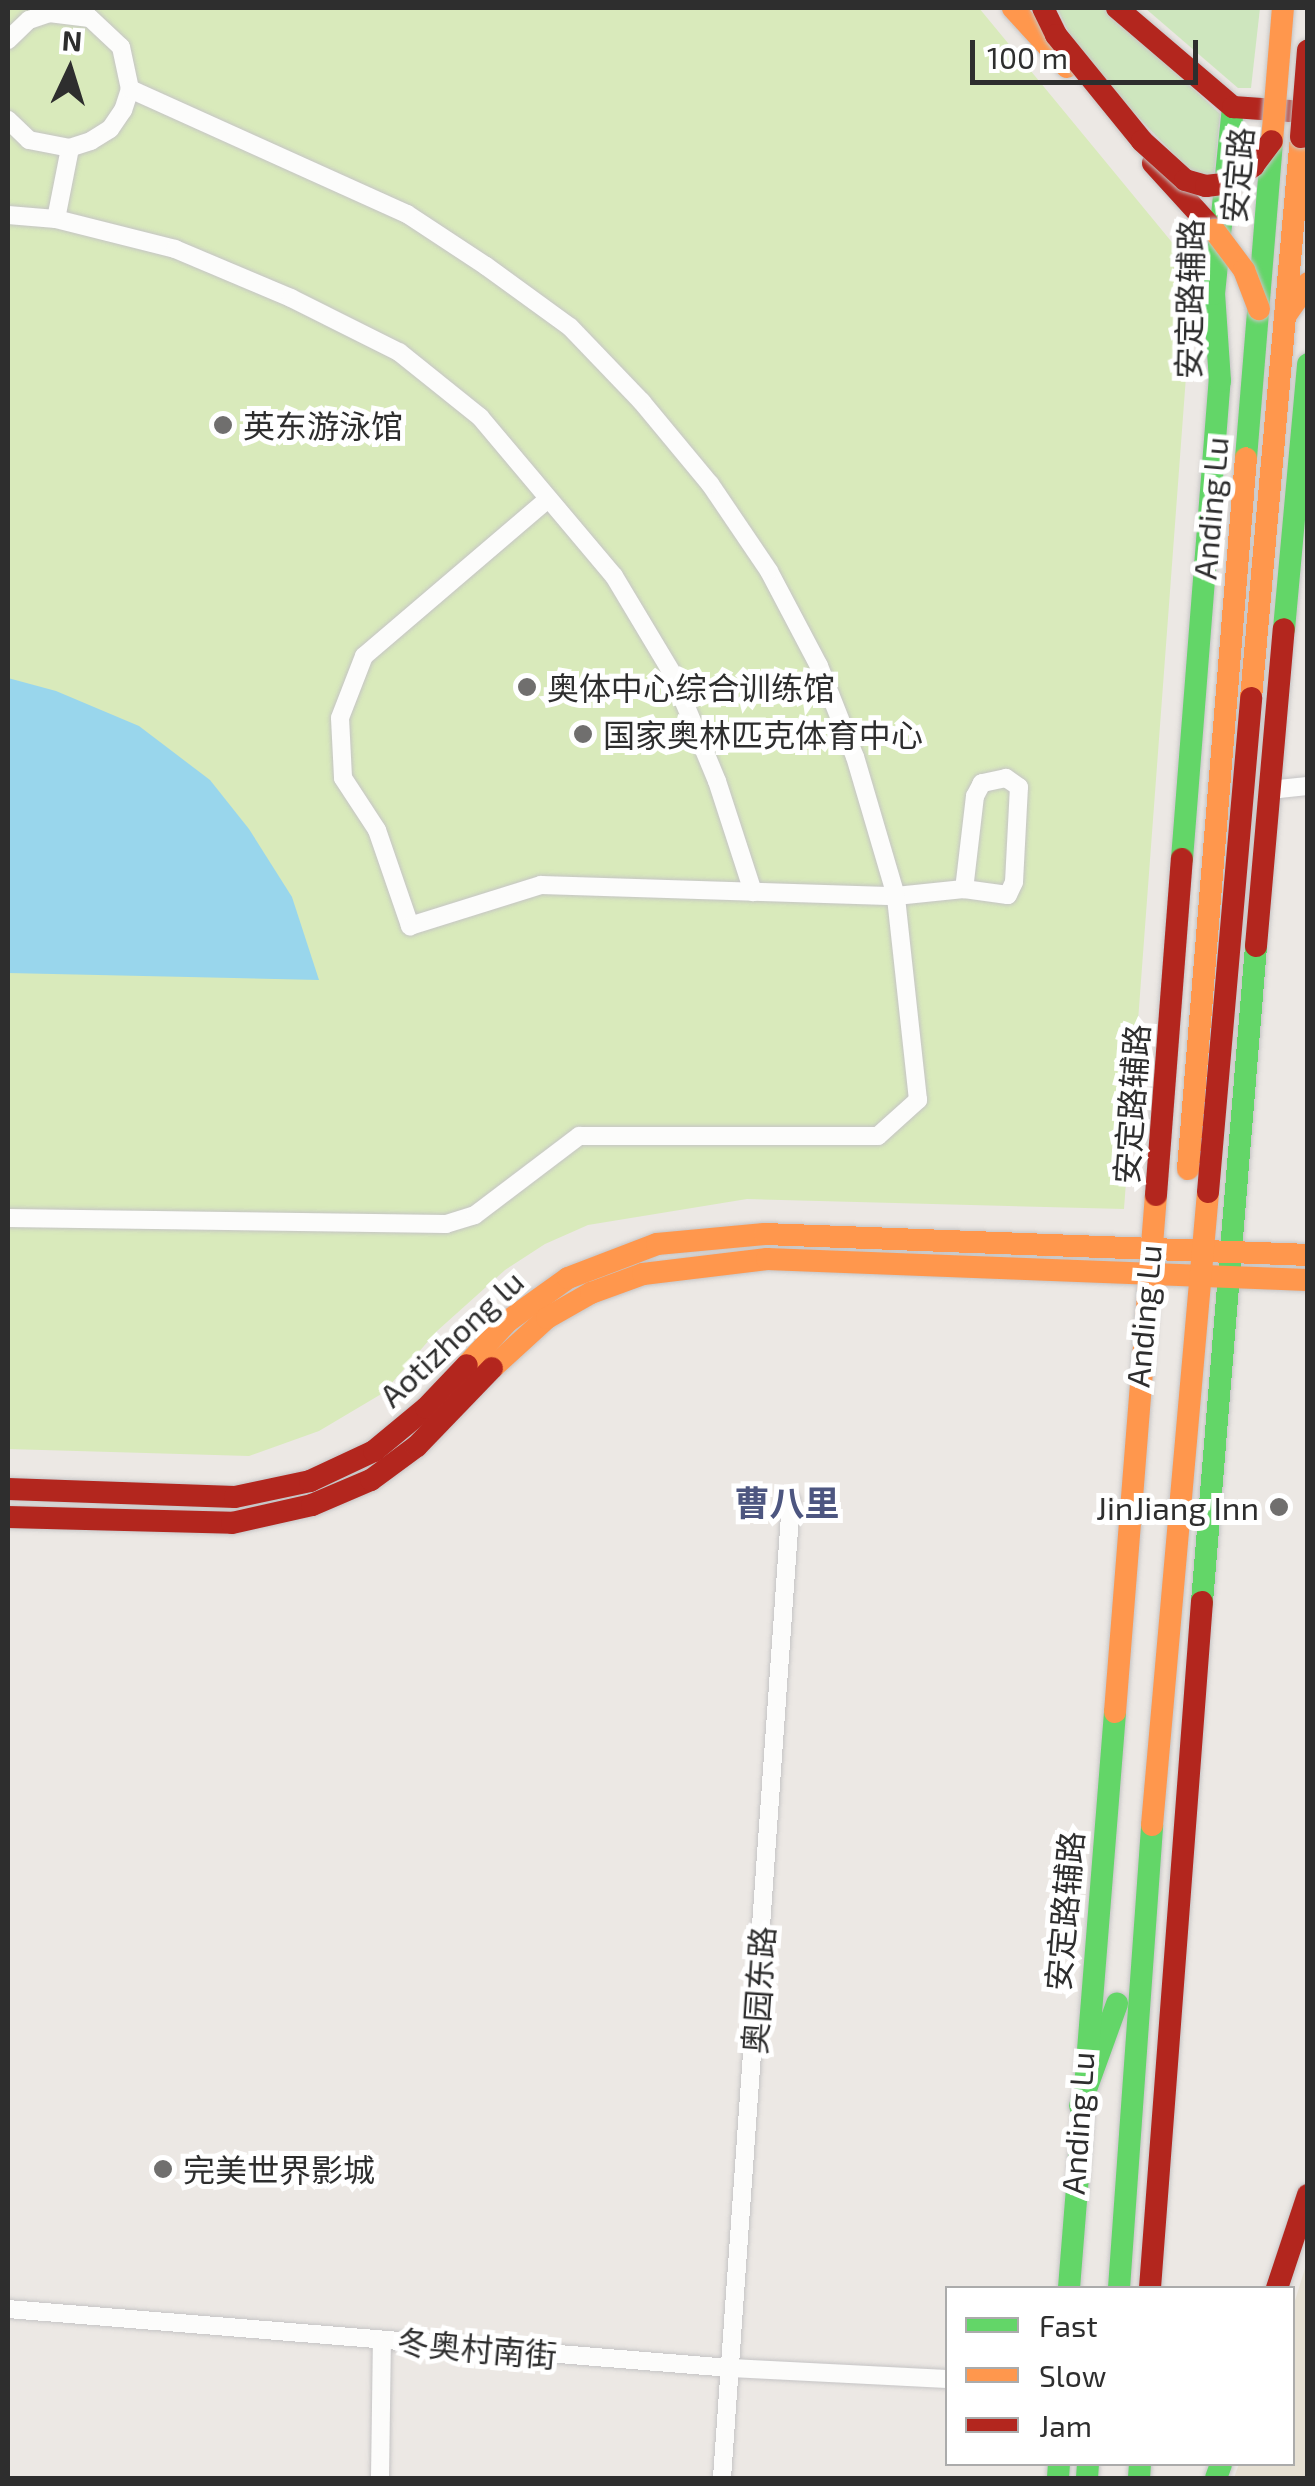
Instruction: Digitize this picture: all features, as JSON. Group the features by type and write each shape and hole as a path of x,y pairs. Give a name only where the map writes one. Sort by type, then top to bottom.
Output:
{"main road":[{"path":"1013,8 1214,230 1244,270 1259,310"},
{"path":"1043,8 1056,35 1142,141 1185,180 1206,186 1230,183 1253,166 1272,141"},
{"path":"1117,8 1233,107 1308,112"},
{"name":"安定路","path":"1256,348 1284,8"},
{"name":"安定路","path":"1283,351 1304,144 1308,50"},
{"name":"安定路辅路","path":"1080,2106 1151,1275 1220,381 1214,294 1233,107"},
{"path":"1286,315 1308,284"},
{"name":"Anding Lu","path":"1099,2286 1117,2004 1190,1276 1256,348"},
{"name":"Anding Lu","path":"1192,1251 1283,351"},
{"path":"1150,2286 1227,1277 1308,364"},
{"name":"Aotizhong lu","path":"8,1490 235,1497 310,1481 374,1451 426,1408 508,1320 568,1278 657,1244 765,1234 1308,1255"},
{"name":"Aotizhong lu","path":"8,1518 232,1523 312,1504 371,1480 417,1446 456,1410 509,1348 547,1318 591,1293 643,1274 724,1261 767,1259 1308,1280"},
{"name":"Anding Lu","path":"1119,2286 1136,2006 1181,1490 1190,1276"},
{"path":"1181,1490 1214,1439"},
{"path":"1069,2286 1080,2106 1117,2004"},
{"path":"1278,2286 1308,2195"}],"street":[{"path":"8,40 29,20 70,10 90,18 122,47 130,88 123,110 110,128 92,142 70,148 30,140 8,120"},
{"path":"8,1218 446,1224 475,1215 579,1136 878,1136 918,1100 906,956 896,896 855,758 820,666 759,557 710,484 642,402 570,327 407,214 130,88"},
{"path":"56,219 70,148"},
{"path":"8,216 56,219 175,249 291,298 399,352 480,417 614,576 672,673 717,781 752,892"},
{"path":"548,499 364,656 340,718 343,778 377,830 410,926 541,885 896,896 964,889 1008,895 1014,882 1019,787 1006,778 982,783 975,796 964,889"},
{"path":"1269,790 1308,786"},
{"name":"奥园东路","path":"722,2478 790,1500"},
{"name":"冬奥村南街","path":"8,2309 730,2368 945,2380"},
{"path":"380,2478 382,2340"}],"shaded area":[{"path":"1307,2262 1307,2478 1234,2478 1238,2466 1295,2466 1295,2301"}],"green space":[{"name":"国家奥林匹克体育中心","path":"8,8 979,8 1194,269 1124,1209 747,1199 588,1225 545,1244 505,1270 437,1331 383,1393 319,1431 249,1456 8,1449"},
{"path":"1057,8 1108,8 1220,114 1214,174 1195,176 1082,59"},
{"path":"1145,8 1260,8 1251,88 1238,88"}],"water":[{"path":"8,678 56,691 139,726 210,780 249,829 292,897 319,980 8,973"}],"traffic: fast":[{"path":"1182,859 1220,381 1214,294 1233,107"},
{"path":"1246,458 1272,141"},
{"path":"1284,629 1308,364"},
{"path":"1202,1602 1256,946"},
{"path":"1069,2286 1115,1712"},
{"path":"1119,2286 1152,1825"},
{"path":"1080,2106 1117,2004"},
{"path":"1058,2478 1059,2466"},
{"path":"1087,2478 1088,2466"},
{"path":"1139,2478 1140,2466"},
{"path":"1216,2478 1220,2466"}],"traffic: slow":[{"path":"1013,8 1067,67"},
{"path":"1272,141 1283,8"},
{"path":"1251,698 1301,137"},
{"path":"1214,230 1244,270 1259,309"},
{"path":"1286,315 1308,283"},
{"path":"1188,1169 1246,458"},
{"path":"1152,1825 1208,1192"},
{"path":"1115,1712 1156,1195"},
{"path":"467,1365 508,1321 568,1278 657,1244 765,1234 1308,1255"},
{"path":"492,1368 547,1318 591,1293 643,1274 767,1259 1308,1280"}],"traffic: jam":[{"path":"1043,8 1056,35 1142,141 1185,180 1206,186 1230,183 1253,166 1272,141"},
{"path":"1117,8 1233,107 1290,111"},
{"path":"1301,137 1308,50"},
{"path":"1153,163 1214,230"},
{"path":"1256,946 1284,629"},
{"path":"1208,1192 1251,698"},
{"path":"1156,1195 1182,859"},
{"path":"8,1489 235,1497 310,1481 374,1451 426,1408 467,1365"},
{"path":"8,1517 232,1523 312,1505 371,1480 417,1446 492,1368"},
{"path":"1150,2286 1202,1602"},
{"path":"1278,2286 1308,2195"}],"place":[{"name":"英东游泳馆","path":"223,425"},
{"name":"奥体中心综合训练馆","path":"527,687"},
{"name":"国家奥林匹克体育中心","path":"583,734"},
{"name":"JinJiang Inn","path":"1279,1507"},
{"name":"完美世界影城","path":"163,2169"}],"district":[{"name":"曹八里","path":"787,1502"}]}
